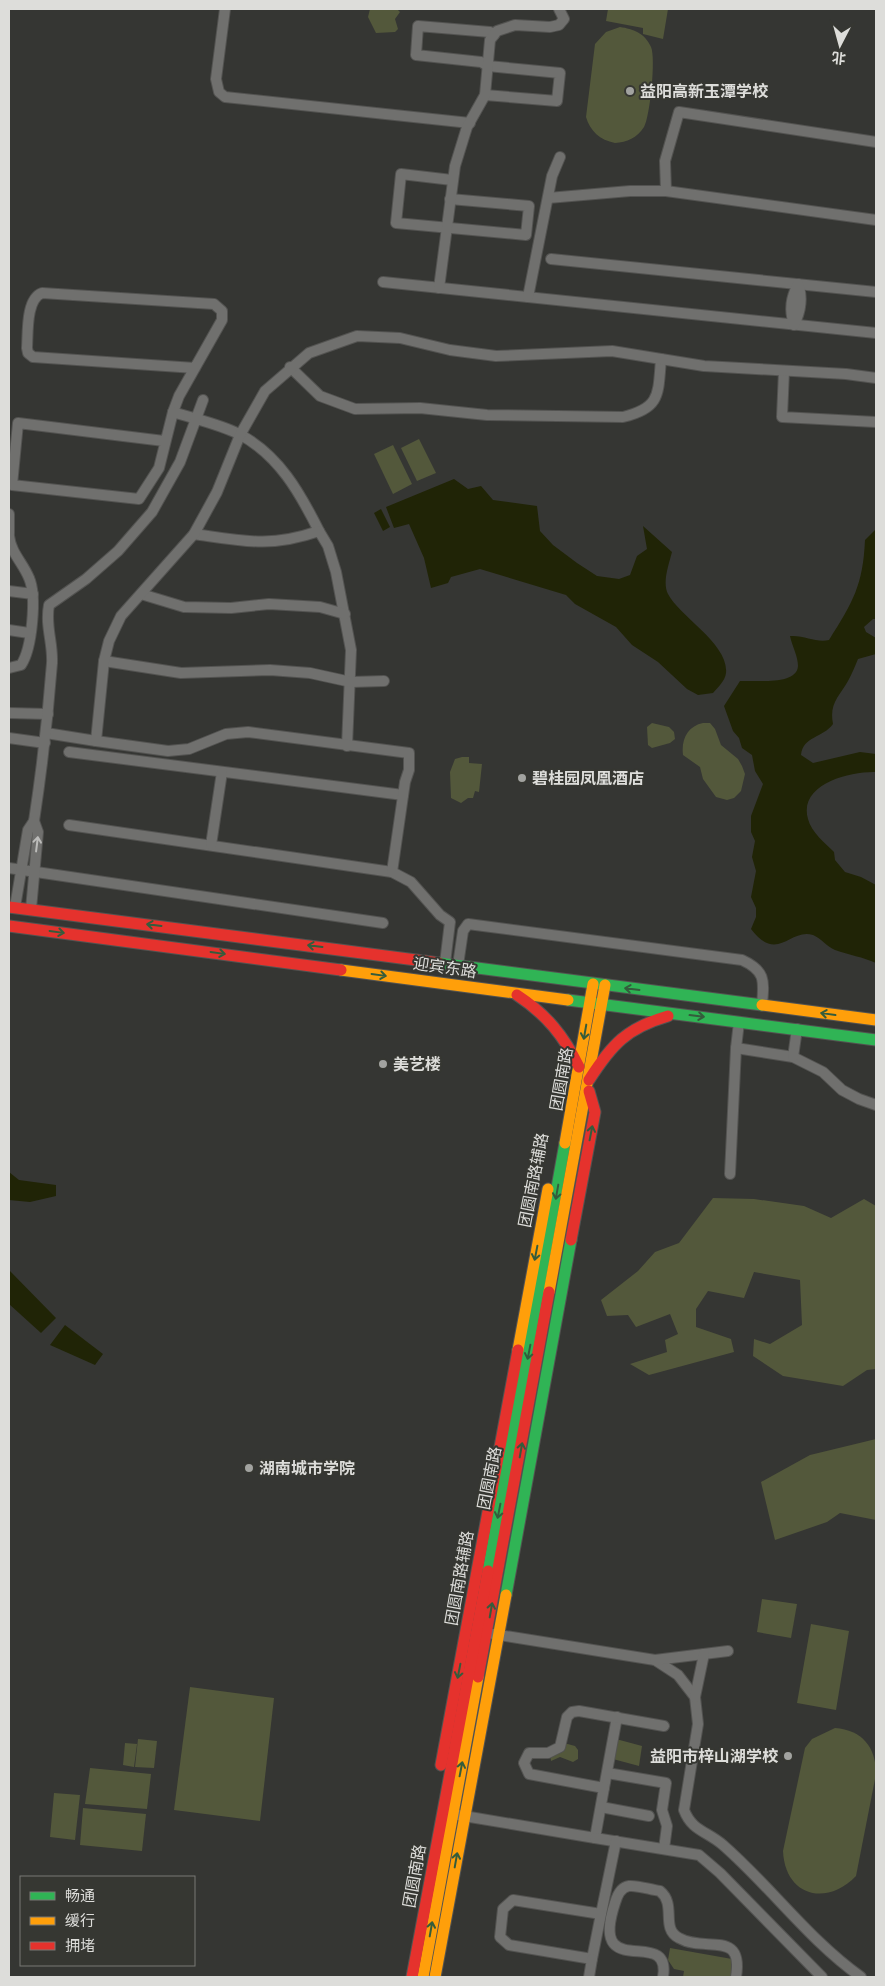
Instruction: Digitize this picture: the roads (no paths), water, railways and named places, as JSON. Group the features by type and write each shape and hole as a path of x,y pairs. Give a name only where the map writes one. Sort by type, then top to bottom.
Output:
{"main road":[{"name":"迎宾东路","path":"12,907 876,1020"},
{"name":"迎宾东路","path":"9,926 876,1040"},
{"name":"团圆南路","path":"412,1977 532,1333 590,1003 599,984"},
{"name":"团圆南路","path":"423,1977 452,1814 493,1634 603,1004 599,984"},
{"path":"513,992 538,1008 557,1026 579,1070"},
{"path":"588,1084 604,1056 623,1034 647,1021 676,1014"},
{"name":"团圆南路辅路","path":"403,1977 569,1078 579,1070"},
{"path":"435,1977 464,1816 493,1634"}],"street":[{"path":"225,9 216,79 219,92 226,97 470,123"},
{"path":"439,288 452,180 470,123 485,95 490,40 498,30 515,25 550,27 559,25 564,19 559,9"},
{"path":"485,95 557,101 560,73 488,66 481,62 416,55 418,26 490,32 494,35"},
{"path":"666,191 665,161 679,112 876,142"},
{"path":"528,297 552,176 560,157"},
{"path":"450,198 529,206 526,236 396,222 401,174 452,180"},
{"path":"548,198 630,191 666,191 876,220"},
{"path":"551,259 876,292"},
{"path":"383,282 876,333"},
{"path":"794,325 799,314 802,294 798,284"},
{"path":"164,442 18,423 12,485 139,500 159,468 164,442 179,396 195,368 222,320 222,311 214,304 42,293 37,295 32,302 26,348 33,357 195,368"},
{"path":"96,740 104,661 109,641 121,616 194,534 217,492 240,434 265,391 309,353 357,336 400,338 450,350 496,356 612,351 704,366 846,374 876,378"},
{"path":"290,368 320,396 355,409 420,408 487,415 623,417 641,413 652,404 658,390 661,358"},
{"path":"784,371 782,417 876,422"},
{"path":"12,907 22,870 28,830 34,820 46,738 52,659 46,620 49,605 86,579 118,551 152,512 180,462 203,400"},
{"path":"173,412 240,434 277,462 300,493 328,546 351,650 347,746"},
{"path":"9,514 9,535 14,554 29,577 33,608 26,657 21,665 9,668"},
{"path":"194,534 258,543 292,540 319,531"},
{"path":"9,591 32,594"},
{"path":"141,594 184,606 231,608 269,604 320,607 344,614"},
{"path":"9,630 29,632"},
{"path":"104,661 181,673 270,670 310,673 351,682 384,681"},
{"path":"9,713 48,714"},
{"path":"9,738 96,740 168,751 189,749 226,734 248,732 410,753 409,770 403,795 392,872"},
{"path":"69,752 403,795"},
{"path":"211,845 222,772"},
{"path":"30,910 35,880 33,871 38,832 34,820"},
{"path":"69,825 392,872 411,882 440,915 450,922 445,963"},
{"path":"9,868 384,923"},
{"path":"458,965 463,931 468,924 492,926 742,960 756,967 764,981 762,1005"},
{"path":"730,1174 736,1048 740,1022"},
{"path":"793,1057 797,1029"},
{"path":"736,1048 793,1057 824,1072 842,1090 859,1100 876,1105"},
{"path":"493,1634 655,1660 728,1651"},
{"path":"704,1654 695,1698 698,1724 684,1810 688,1822 727,1848 836,1959 861,1977"},
{"path":"655,1660 678,1675 695,1698"},
{"path":"604,1788 529,1774 524,1763 529,1753 548,1753 560,1747 567,1717 572,1712 617,1717 664,1726"},
{"path":"595,1838 617,1717"},
{"path":"607,1773 666,1784 662,1810 667,1826 664,1849"},
{"path":"600,1807 649,1816"},
{"path":"452,1814 699,1855 822,1977"},
{"path":"589,1977 616,1841"},
{"path":"663,1977 664,1962 662,1957 656,1954 620,1949 614,1946 610,1940 608,1933 615,1903 624,1888 629,1886 660,1891 668,1901 669,1924 672,1932 683,1940 728,1947 734,1952 738,1963 736,1977"},
{"path":"592,1959 509,1945 503,1942 499,1932 503,1909 513,1900 521,1900 601,1914"}],"place":[{"name":"益阳高新玉潭学校","path":"630,91"},
{"name":"碧桂园凤凰酒店","path":"522,778"},
{"name":"美艺楼","path":"383,1064"},
{"name":"湖南城市学院","path":"249,1468"},
{"name":"益阳市梓山湖学校","path":"788,1756"}]}
